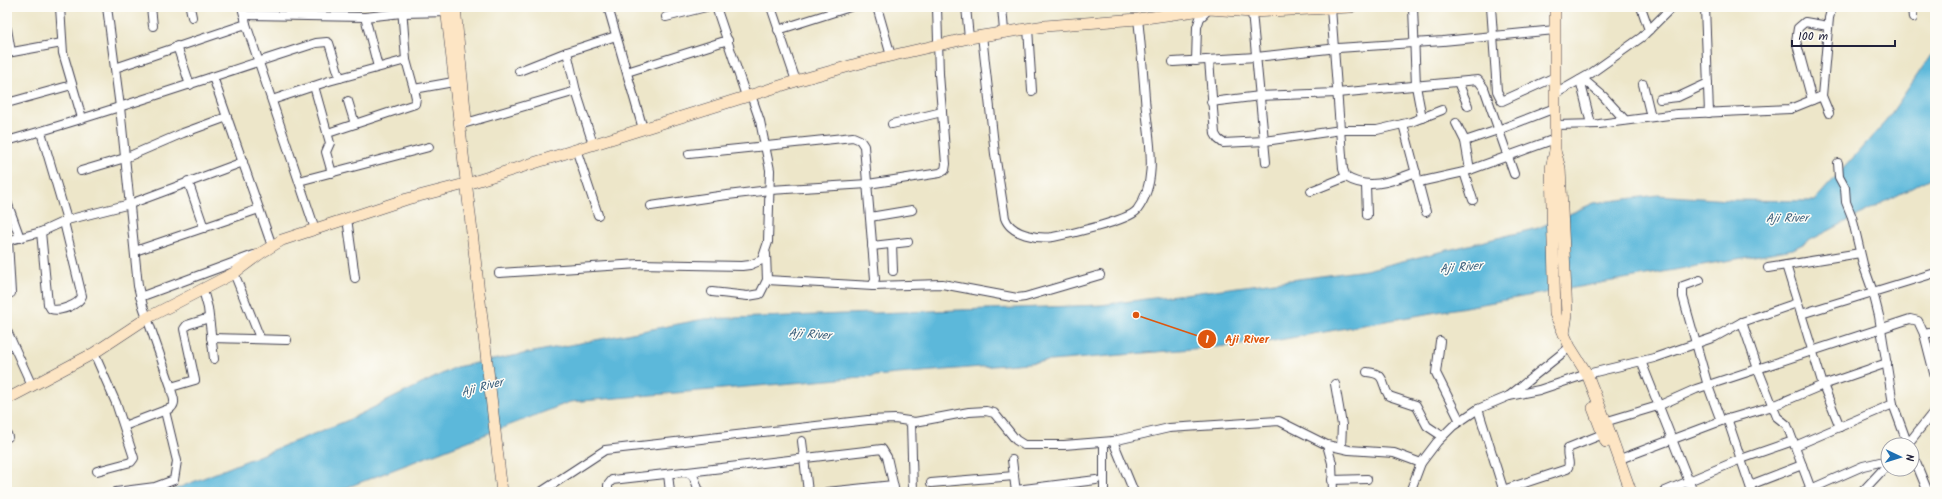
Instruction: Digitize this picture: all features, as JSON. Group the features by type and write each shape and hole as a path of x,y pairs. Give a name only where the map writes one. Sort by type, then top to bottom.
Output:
{"main road":[{"path":"7,399 94,353 147,318 234,273 260,253 272,246 315,229 407,199 469,183 796,81 891,56 1004,31 1143,18 1193,9 1210,8 1252,12 1351,7"},
{"path":"1555,7 1555,145 1560,300 1567,314 1564,334 1579,362 1584,375 1603,427 1623,492"},
{"path":"451,9 477,255 505,491"},
{"path":"458,82 466,123 469,183"},
{"path":"1603,427 1620,460 1631,492"}],"street":[{"path":"60,7 63,53 82,118"},
{"path":"107,7 120,107 140,297 171,387 174,403 171,408 165,411 124,426"},
{"path":"151,7 153,26"},
{"path":"190,7 192,17"},
{"path":"305,7 306,16"},
{"path":"608,7 642,129"},
{"path":"666,17 706,7"},
{"path":"712,292 754,296 760,294 767,280 766,253 768,242 770,190 770,170 760,121 749,96 716,7"},
{"path":"771,7 796,81"},
{"path":"778,30 830,10 850,7"},
{"path":"877,7 891,56"},
{"path":"652,206 770,190 868,184 940,173 945,170 946,164 939,74 937,7"},
{"path":"966,7 969,38"},
{"path":"1002,7 1004,31"},
{"path":"1412,7 1416,86 1422,118"},
{"path":"1491,7 1497,91 1502,101"},
{"path":"1641,7 1649,30"},
{"path":"1555,94 1582,79 1642,37 1672,7"},
{"path":"1705,7 1709,113"},
{"path":"1829,113 1822,96 1828,26 1832,7"},
{"path":"1912,7 1913,18"},
{"path":"1196,61 1197,26 1200,18 1210,8"},
{"path":"1331,8 1343,170 1346,177"},
{"path":"315,229 258,62 243,11 306,16 365,17 402,10 451,9"},
{"path":"328,133 415,104 416,98 406,60 402,10"},
{"path":"1252,12 1266,162"},
{"path":"365,17 378,67"},
{"path":"982,35 995,154 1007,222 1025,235 1051,237 1106,225 1136,211 1147,190 1151,158 1143,18"},
{"path":"1812,100 1796,41 1798,28 1805,22 1828,26"},
{"path":"115,68 246,24"},
{"path":"1028,28 1032,91"},
{"path":"7,29 9,52 62,44"},
{"path":"1173,62 1256,57 1335,48 1413,43 1494,34 1555,30"},
{"path":"519,71 567,52 616,36"},
{"path":"627,72 728,40"},
{"path":"7,141 41,132 190,85 316,43 327,42 333,52 340,78"},
{"path":"177,46 190,85"},
{"path":"567,52 576,91 593,144"},
{"path":"272,100 340,78 406,60"},
{"path":"1208,60 1214,134 1223,143 1265,141 1341,130 1367,131 1403,124 1442,110"},
{"path":"213,77 272,246"},
{"path":"1489,107 1555,77"},
{"path":"1211,102 1260,96 1337,93 1458,82 1472,79 1478,80 1482,84 1514,174"},
{"path":"1582,79 1602,96 1625,120"},
{"path":"1582,79 1591,124"},
{"path":"414,89 458,82"},
{"path":"1458,82 1468,106"},
{"path":"1660,99 1678,97 1708,83"},
{"path":"1643,84 1651,117"},
{"path":"7,103 72,85"},
{"path":"314,86 328,133 330,145 326,152 332,173"},
{"path":"466,123 576,91"},
{"path":"1555,125 1591,124 1651,117 1709,113 1790,109 1822,96"},
{"path":"348,101 355,124"},
{"path":"1465,140 1498,130 1555,108"},
{"path":"892,124 942,112"},
{"path":"81,172 125,158 183,133 227,117"},
{"path":"1456,122 1465,140 1467,171 1474,200"},
{"path":"1403,124 1426,212"},
{"path":"41,132 66,221 82,296 79,301 58,310 51,309 48,304 41,232"},
{"path":"689,154 852,137 860,140 864,146 868,184 875,279 873,286"},
{"path":"1419,182 1467,171 1508,157 1555,145"},
{"path":"299,181 429,147"},
{"path":"576,149 598,215"},
{"path":"11,293 8,241 41,232 66,221 130,204 188,181 243,162"},
{"path":"1838,163 1838,177 1845,188 1846,202 1882,327 1894,404 1905,437"},
{"path":"1311,191 1346,177 1366,185 1387,182 1416,172"},
{"path":"188,181 204,228"},
{"path":"1366,185 1367,214"},
{"path":"7,202 20,238"},
{"path":"135,251 259,209"},
{"path":"870,217 912,210"},
{"path":"347,218 355,278"},
{"path":"872,246 908,242"},
{"path":"892,244 893,271"},
{"path":"140,297 260,253"},
{"path":"499,273 640,264 742,266 758,263 762,260 766,253"},
{"path":"1768,268 1860,253"},
{"path":"1786,265 1823,385 1840,427"},
{"path":"234,273 260,338"},
{"path":"1801,314 1935,273"},
{"path":"767,280 873,286 942,284 1017,298 1100,275"},
{"path":"1700,280 1683,286 1682,292 1695,344 1708,386 1741,459 1751,489 1802,466"},
{"path":"203,290 209,318 214,360"},
{"path":"1410,492 1422,463 1442,436 1478,409 1509,396 1539,390 1584,375 1641,361 1695,344 1715,337 1742,322 1797,303"},
{"path":"171,387 194,380 184,329 187,325 209,318"},
{"path":"1478,409 1502,491 1567,470 1570,463 1567,452 1568,448 1603,427 1708,386 1882,327 1913,319 1918,321 1924,334 1933,364 1935,377"},
{"path":"1742,322 1758,369 1777,417 1787,425 1802,466 1809,491 1863,466 1880,462"},
{"path":"7,331 32,386"},
{"path":"1924,334 1935,332"},
{"path":"211,338 260,338 287,340"},
{"path":"1440,340 1436,373 1460,422"},
{"path":"1509,396 1570,347"},
{"path":"94,353 107,381 124,426 134,461 97,471"},
{"path":"1641,361 1693,492"},
{"path":"1620,460 1724,419 1773,406 1823,385 1887,363"},
{"path":"1367,372 1377,373 1382,379 1390,396 1416,406 1428,426 1442,436"},
{"path":"1335,384 1342,425 1341,448"},
{"path":"1663,492 1741,459 1794,444 1840,427 1894,404"},
{"path":"1914,437 1935,410"},
{"path":"116,492 155,487 174,480 176,461 165,411"},
{"path":"541,492 605,450 868,420 895,419 911,422 986,411 994,413 1016,440 1024,445 1104,442 1169,428 1275,420 1284,422 1326,446 1394,453 1422,463"},
{"path":"911,422 913,492"},
{"path":"802,440 808,492"},
{"path":"1113,441 1134,492"},
{"path":"1104,442 1104,492"},
{"path":"1326,446 1332,463 1333,492"},
{"path":"608,492 608,485 612,480 882,449 887,457 894,489 827,492"},
{"path":"1012,460 1016,491 1096,480"},
{"path":"688,472 694,476 699,492"},
{"path":"1920,472 1928,492"},
{"path":"1862,492 1880,473"},
{"path":"668,474 670,492"},
{"path":"931,483 1014,476"},
{"path":"1332,480 1367,479"}],"water":[{"path":"1935,49 1935,176 1793,249 1262,343 570,402 335,492 168,492 346,421 456,367 704,319 1101,305 1366,270 1538,228 1594,203 1658,195 1728,200 1814,201 1886,121"}],"place":[{"name":"Aji River","path":"1136,315"}]}
